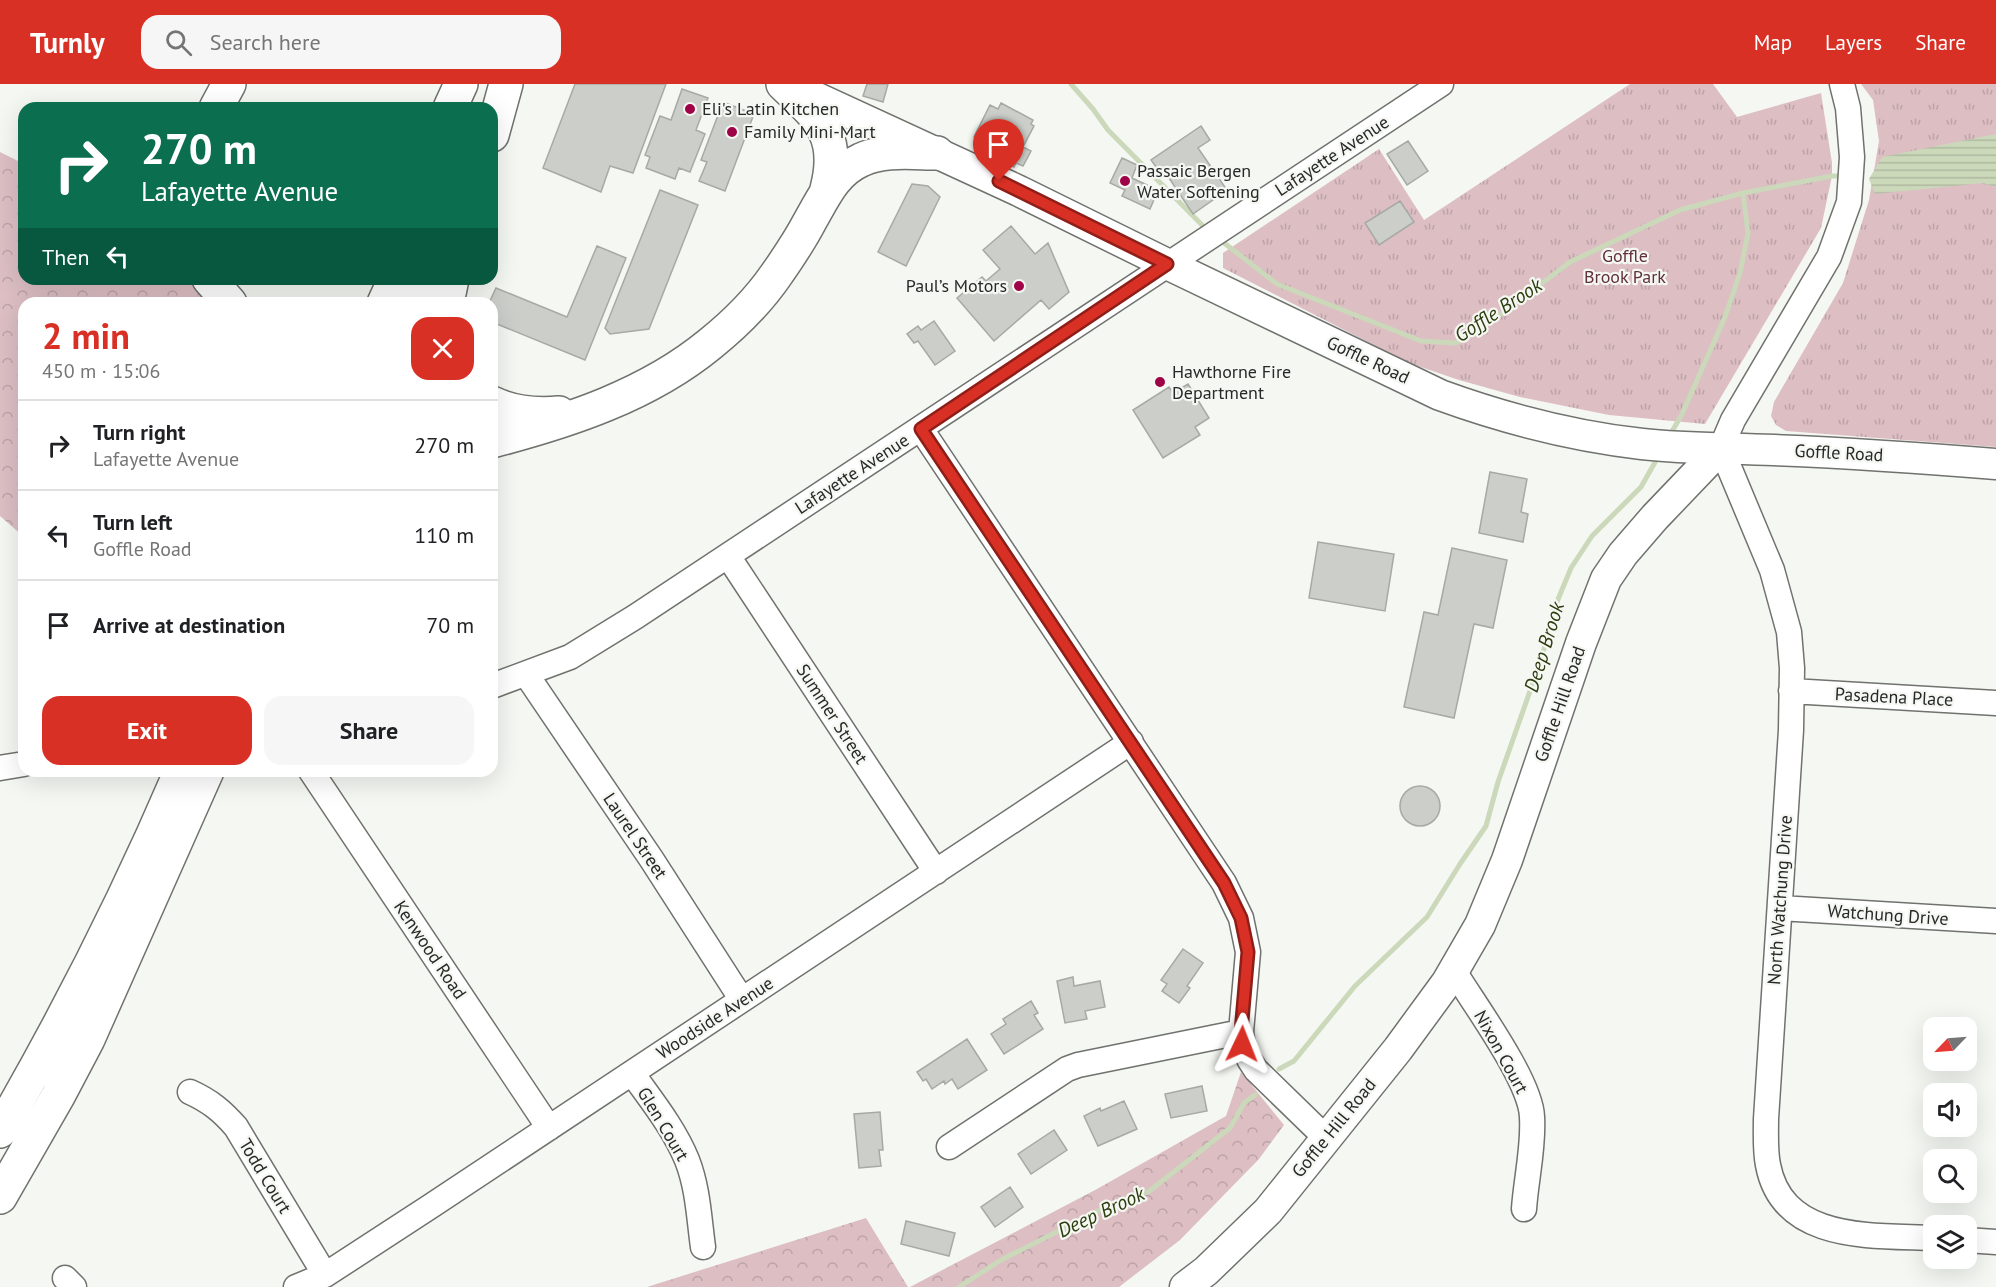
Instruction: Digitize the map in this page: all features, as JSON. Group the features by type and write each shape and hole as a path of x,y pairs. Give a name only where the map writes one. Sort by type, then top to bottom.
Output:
{"highway":[{"path":"453,102 461,84"},
{"path":"465,102 472,84"},
{"path":"493,102 499,84"},
{"path":"498,113 506,84"},
{"path":"498,439 539,428 599,406 630,394 658,379 687,361 734,323 775,277 794,249 827,189 832,169 832,151 826,133 816,116 785,84"},
{"path":"827,189 849,167 877,154 937,153"},
{"path":"214,285 225,297"},
{"path":"498,405 523,412 546,414 599,406"},
{"path":"0,1131 90,969 178,777"},
{"path":"0,1197 88,1039 204,777"}],"main road":[{"name":"Goffle Road","path":"785,84 937,153 1440,395 1520,422 1577,435 1674,447 1867,454 1996,464"},
{"path":"834,84 856,115"},
{"name":"Goffle Hill Road","path":"1185,1287 1206,1271 1268,1211 1398,1049 1454,971 1480,925 1507,860 1581,643 1606,579 1623,554 1655,517 1721,448"}],"street":[{"name":"Lafayette Avenue","path":"498,684 570,657 635,617 1441,84"},
{"name":"Goffle Hill Road","path":"1721,448 1733,420 1829,257 1849,201 1852,157 1848,108 1842,84"},
{"path":"921,429 1224,883 1241,918 1248,952 1241,1032 1247,1058 1256,1070 1326,1138"},
{"name":"North Watchung Drive","path":"1721,448 1772,570 1789,632 1791,730 1766,1119 1766,1150 1769,1167 1774,1184 1791,1209 1812,1223 1823,1228 1853,1234 1923,1237"},
{"name":"Summer Street","path":"728,556 936,872"},
{"name":"Laurel Street","path":"526,674 652,860 742,1000"},
{"name":"Pasadena Place","path":"1791,691 1996,703"},
{"name":"Woodside Avenue","path":"296,1287 325,1275 1131,742"},
{"path":"0,768 18,765"},
{"name":"Kenwood Road","path":"315,777 549,1128"},
{"name":"Watchung Drive","path":"1780,908 1996,921"},
{"name":"Nixon Court","path":"1454,971 1503,1049 1525,1090 1532,1114 1524,1209"},
{"path":"949,1147 1067,1069 1241,1032"},
{"name":"Glen Court","path":"632,1073 664,1118 686,1159 697,1199 703,1247"},
{"name":"Todd Court","path":"190,1092 207,1099 223,1111 236,1127 325,1275"},
{"path":"1977,1241 1996,1242"}],"green space":[{"name":"Goffle Brook Park","path":"1630,84 1713,84 1737,117 1821,93 1832,176 1821,228 1705,424 1609,415 1520,397 1459,380 1409,363 1223,268 1223,253 1379,149 1424,220"},
{"path":"1861,84 1996,84 1996,447 1786,431 1776,425 1771,416 1774,402 1843,283 1869,200 1879,141 1873,100"},
{"path":"0,152 18,161 18,285 195,285 206,297 18,297 18,532 0,516"},
{"path":"1241,1072 1284,1125 1259,1159 1180,1240 1119,1287 910,1287 1097,1189 1226,1116"},
{"path":"866,1218 908,1287 647,1287"}],"shaded area":[{"path":"1996,134 1996,187 1983,183 1875,194 1869,179 1882,157"}],"building":[{"path":"575,84 666,84 633,173 610,166 601,192 543,168"},
{"path":"867,84 888,84 883,102 863,96"},
{"path":"682,89 708,98 696,130 705,134 690,172 679,168 675,179 646,168 650,157 645,155 660,116 671,120"},
{"path":"723,102 754,114 725,191 699,181 707,162 701,160"},
{"path":"1001,103 1033,120 1031,124 1034,126 1023,147 1031,151 1023,166 1016,163 1014,167 992,156 996,148 974,137 990,105 998,109"},
{"path":"1201,126 1210,140 1198,148 1227,190 1193,214 1163,169 1159,171 1151,160"},
{"path":"1408,141 1428,171 1407,185 1387,154"},
{"name":"Passaic Bergen Water Softening","path":"1122,158 1137,165 1132,178 1147,185 1145,190 1156,195 1150,209 1122,196 1125,190 1110,183"},
{"path":"912,184 928,186 940,197 906,266 878,252"},
{"path":"660,190 698,205 649,329 610,334 605,328"},
{"path":"1400,201 1414,222 1379,245 1365,223"},
{"name":"Paul’s Motors","path":"1011,226 1035,254 1048,243 1069,292 1049,309 1041,300 994,341 957,298 982,277 986,281 1000,269 983,250"},
{"path":"597,246 626,258 585,360 498,324 498,297 492,297 496,288 567,317"},
{"path":"934,321 955,351 935,365 918,341 914,343 907,334 918,326 921,330"},
{"path":"1188,384 1209,418 1195,427 1200,435 1163,458 1133,410 1169,387 1173,393"},
{"path":"1490,472 1527,479 1521,512 1528,514 1523,542 1479,533"},
{"path":"1318,542 1394,554 1385,611 1309,598"},
{"path":"1452,548 1507,560 1493,628 1474,624 1454,718 1404,707 1424,612 1438,615"},
{"path":"1420,786 1428,787 1434,792 1439,798 1439,814 1434,820 1428,825 1420,826 1412,825 1406,820 1401,814 1400,806 1401,798 1406,792 1412,787"},
{"path":"1183,949 1203,963 1187,986 1190,988 1179,1003 1162,991 1167,984 1161,980"},
{"path":"1073,977 1074,986 1100,981 1105,1007 1085,1011 1087,1019 1065,1023 1057,981"},
{"path":"1031,1001 1038,1013 1034,1015 1043,1029 1004,1054 991,1034 1006,1024 1003,1019"},
{"path":"967,1039 987,1070 958,1089 952,1079 932,1089 926,1079 923,1081 917,1072"},
{"path":"1202,1086 1207,1111 1171,1118 1165,1094"},
{"path":"1124,1101 1137,1129 1098,1146 1084,1116 1100,1108 1101,1111"},
{"path":"880,1112 883,1150 879,1150 881,1166 859,1168 854,1114"},
{"path":"1054,1130 1067,1150 1031,1174 1018,1154"},
{"path":"1010,1187 1023,1207 995,1227 981,1207"},
{"path":"906,1221 955,1233 949,1256 901,1244"}],"waterway":[{"name":"Goffle Brook","path":"1071,84 1108,130 1207,230"},
{"name":"Goffle Brook","path":"1219,239 1277,284 1421,341 1456,343 1504,312 1570,262 1680,210 1743,193 1832,176 1844,176"},
{"name":"Deep Brook","path":"1670,435 1682,414 1725,317 1740,273 1748,233 1743,193"},
{"name":"Deep Brook","path":"1279,1069 1294,1061 1355,986 1427,917 1486,826 1498,782 1542,657 1554,609 1571,568 1592,536 1641,487 1658,457"},
{"name":"Deep Brook","path":"959,1287 1001,1260 1108,1206 1148,1192 1230,1128 1244,1103 1255,1095"}],"place":[{"name":"Eli's Latin Kitchen","path":"690,109"},
{"name":"Family Mini-Mart","path":"732,132"},
{"name":"Passaic Bergen Water Softening","path":"1125,181"},
{"name":"Paul’s Motors","path":"1019,286"},
{"name":"Hawthorne Fire Department","path":"1160,382"}],"route":[{"path":"999,181 1167,264 921,429 1224,883 1241,918 1248,952 1242,1044"}]}
